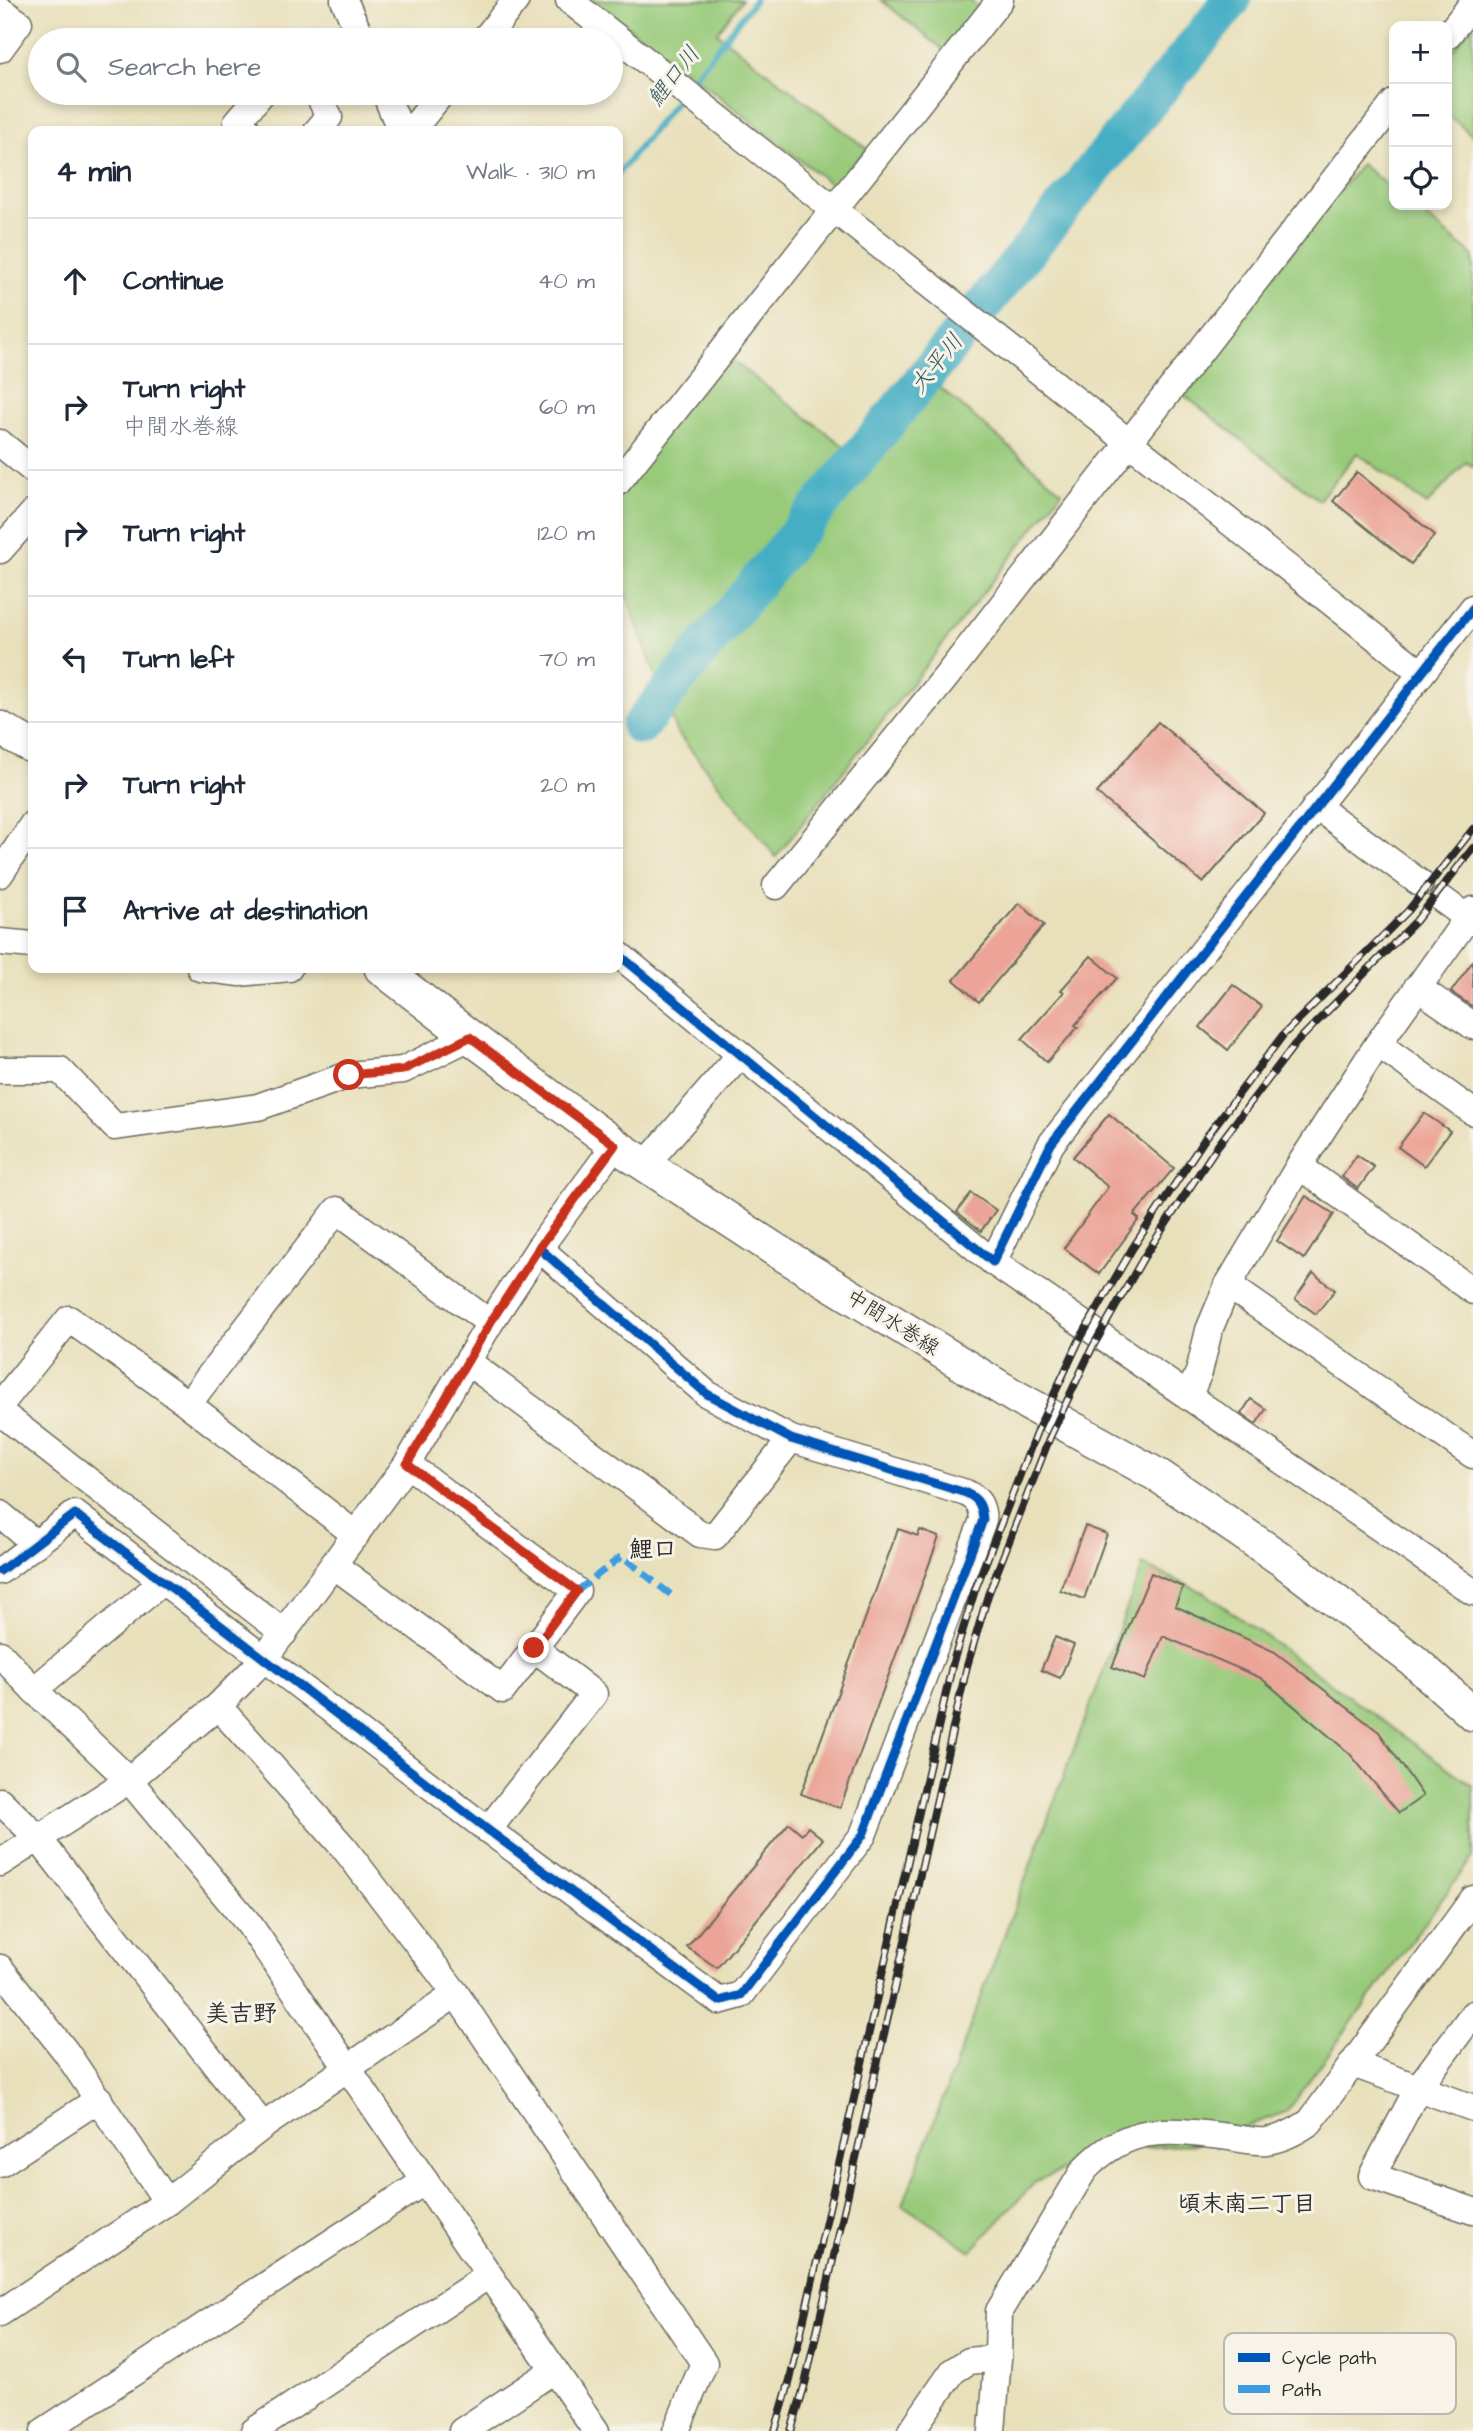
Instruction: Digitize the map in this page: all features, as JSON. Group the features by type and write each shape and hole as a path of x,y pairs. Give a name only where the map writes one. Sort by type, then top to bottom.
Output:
{"main road":[{"path":"0,728 28,744"},
{"name":"中間水巻線","path":"387,973 615,1145 774,1249 1014,1396 1159,1476 1281,1559 1415,1661 1473,1714"},
{"name":"中間水巻線","path":"1415,1661 1473,1691"}],"street":[{"path":"344,0 357,28"},
{"path":"494,28 516,0"},
{"path":"569,0 604,28"},
{"path":"623,476 1000,0"},
{"path":"1452,30 1473,3"},
{"path":"0,10 19,23 0,49"},
{"path":"623,43 1421,673"},
{"path":"242,126 237,122 252,105"},
{"path":"321,126 329,117 324,105"},
{"path":"390,105 399,126"},
{"path":"415,126 432,105"},
{"path":"776,886 946,677 1389,109"},
{"path":"0,443 28,466"},
{"path":"0,550 28,519"},
{"path":"993,1262 1051,1144 1473,608"},
{"path":"1316,806 1420,883"},
{"path":"0,874 28,832"},
{"path":"1188,1397 1199,1371 1209,1330 1228,1284 1298,1166 1378,1044 1417,987 1471,917 1443,900"},
{"path":"0,942 28,945"},
{"path":"623,958 993,1262 1473,1592"},
{"path":"1417,987 1473,1026"},
{"path":"0,1070 60,1070 115,1127 258,1107 349,1075 403,1070 470,1037"},
{"path":"1378,1044 1473,1112"},
{"path":"646,1164 740,1055"},
{"path":"0,1863 129,1780 218,1706 264,1659 335,1566 407,1464 490,1323 539,1248 615,1145"},
{"path":"1298,1166 1473,1291"},
{"path":"188,1404 337,1210 490,1323"},
{"path":"0,1571 75,1514 488,1830 719,2001 741,1996 863,1836 983,1521 982,1509 977,1498 966,1493 791,1439 707,1394 539,1248"},
{"path":"1228,1284 1473,1455"},
{"path":"0,1405 69,1319 188,1404 356,1535"},
{"path":"468,1362 700,1534 715,1536 791,1439"},
{"path":"0,1412 284,1633"},
{"path":"335,1566 503,1690 577,1591 407,1464"},
{"path":"0,1514 36,1545"},
{"path":"34,1690 162,1582"},
{"path":"488,1830 594,1694 534,1648"},
{"path":"0,1654 129,1780 249,1924 596,2431"},
{"path":"218,1706 345,1849 456,1994 704,2363 677,2431"},
{"path":"0,1801 38,1838 263,2126"},
{"path":"992,2431 999,2311 1084,2170 1101,2152 1121,2140 1148,2133 1179,2132 1264,2141 1296,2132 1310,2122 1473,1899"},
{"path":"0,1968 66,2052 167,2202"},
{"path":"0,2313 167,2202 263,2126 456,1994"},
{"path":"1473,2014 1419,2088 1373,2176 1473,2211"},
{"path":"1353,2064 1473,2108"},
{"path":"0,2164 99,2099"},
{"path":"44,2431 425,2181"},
{"path":"254,2431 489,2275"},
{"path":"911,2431 953,2371 969,2361 998,2358"},
{"path":"462,2431 554,2370"}],"green space":[{"path":"592,0 742,0 717,33 867,149 833,186"},
{"path":"881,0 969,0 980,8 945,51"},
{"path":"1473,25 1473,136 1452,118 1452,51"},
{"path":"1361,164 1389,187 1389,210 1417,210 1473,255 1473,467 1466,462 1427,505 1357,453 1319,500 1180,392"},
{"path":"725,355 870,466 937,385 1062,492 776,857 676,731 623,586 623,481"},
{"path":"1143,1565 1205,1593 1473,1786 1473,1857 1286,2112 1196,2144 1112,2150 1036,2181 971,2251 903,2205"}],"building":[{"path":"1357,472 1435,535 1411,564 1333,501"},
{"path":"1158,722 1264,813 1203,883 1097,793"},
{"path":"1019,903 1044,925 979,1002 954,980"},
{"path":"1091,956 1117,978 1075,1025 1078,1027 1047,1062 1022,1039 1064,992 1061,990"},
{"path":"1473,961 1473,1007 1451,992"},
{"path":"1233,985 1262,1007 1228,1050 1200,1027"},
{"path":"1424,1113 1450,1131 1424,1166 1398,1147"},
{"path":"1109,1114 1174,1168 1134,1215 1139,1219 1099,1274 1064,1248 1108,1187 1073,1157"},
{"path":"1357,1155 1374,1167 1358,1189 1342,1177"},
{"path":"971,1193 996,1210 981,1231 957,1212"},
{"path":"1306,1196 1334,1214 1304,1259 1277,1241"},
{"path":"1313,1273 1335,1290 1316,1314 1295,1299"},
{"path":"1251,1399 1266,1409 1256,1424 1241,1414"},
{"path":"1085,1526 1107,1534 1084,1599 1060,1590"},
{"path":"898,1529 918,1536 920,1530 939,1537 840,1808 801,1794"},
{"path":"1151,1573 1183,1587 1175,1606 1275,1652 1379,1732 1423,1796 1399,1813 1350,1754 1261,1678 1163,1636 1145,1680 1112,1667"},
{"path":"1055,1637 1074,1645 1060,1678 1041,1670"},
{"path":"789,1823 802,1834 808,1827 823,1839 717,1968 687,1947"}],"waterway":[{"name":"鯉口川","path":"689,84 755,0"},
{"name":"大平川","path":"640,726 1232,0"},
{"name":"鯉口川","path":"623,168 680,96"}],"railway":[{"path":"775,2431 790,2380 953,1662 975,1590 1037,1431 1079,1341 1132,1249 1204,1140 1283,1035 1408,911 1473,829"},
{"path":"791,2431 805,2384 967,1666 988,1595 1050,1437 1092,1348 1144,1257 1216,1148 1295,1044 1416,921 1473,848"}],"marked path":[{"path":"577,1591 622,1556 671,1595"}],"cycle path":[{"path":"623,958 993,1262 1051,1144 1473,608"},
{"path":"0,1571 75,1514 488,1830 719,2001 741,1995 863,1835 983,1520 982,1511 977,1500 966,1493 791,1439 707,1394 539,1248"}],"district":[{"name":"鯉口","path":"653,1549"},
{"name":"美吉野","path":"241,2013"},
{"name":"頃末南二丁目","path":"1247,2203"}],"route":[{"path":"349,1075 403,1070 470,1037 615,1145 539,1248 490,1323 407,1464 577,1591 534,1648"}]}
